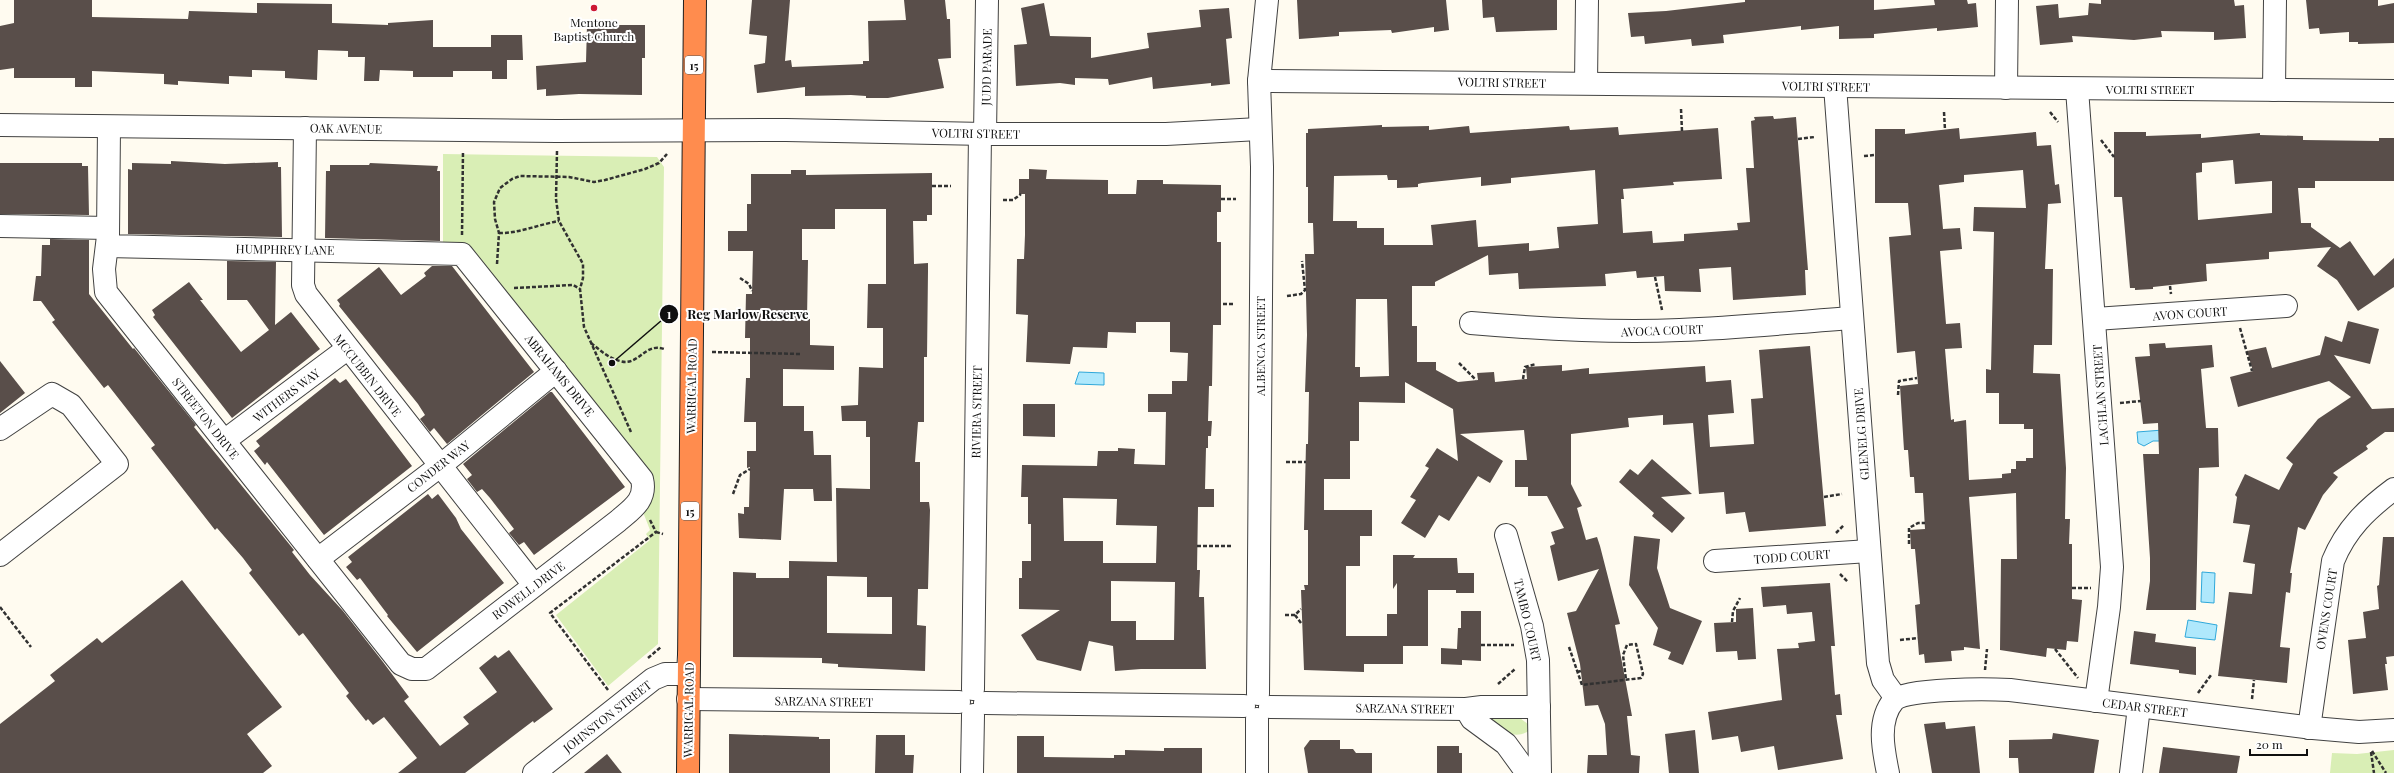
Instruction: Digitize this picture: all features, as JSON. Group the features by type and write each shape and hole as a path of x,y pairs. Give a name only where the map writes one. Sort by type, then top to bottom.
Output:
{"highway":[{"name":"WARRIGAL ROAD","path":"688,773 695,0"}],"street":[{"name":"JUDD PARADE","path":"982,134 987,0"},
{"name":"ALBENCA STREET","path":"1256,773 1262,175 1259,129 1259,81 1267,0"},
{"path":"1586,83 1587,0"},
{"path":"2006,88 2007,0"},
{"path":"2274,90 2275,0"},
{"name":"VOLTRI STREET","path":"1259,81 2394,91"},
{"name":"GLENELG DRIVE","path":"1835,86 1879,670 1883,680 1896,698"},
{"name":"LACHLAN STREET","path":"2077,89 2112,566 2109,607 2096,701"},
{"name":"OAK AVENUE","path":"0,125 557,131 693,130"},
{"name":"STREETON DRIVE","path":"109,127 108,237 104,269 106,292 401,664 412,669"},
{"name":"MCCUBBIN DRIVE","path":"305,128 303,285 306,294 347,349 534,585"},
{"name":"VOLTRI STREET","path":"693,130 982,134 1166,134 1259,129"},
{"name":"RIVIERA STREET","path":"972,773 982,134"},
{"name":"HUMPHREY LANE","path":"0,226 108,237 303,249 462,254"},
{"name":"ABRAHAMS DRIVE","path":"462,254 642,480 644,508"},
{"name":"AVON COURT","path":"2095,319 2286,306"},
{"name":"AVOCA COURT","path":"1471,323 1537,328 1631,331 1687,330 1852,318"},
{"name":"WITHERS WAY","path":"224,441 347,349"},
{"name":"CONDER WAY","path":"318,559 440,466 556,371"},
{"path":"0,429 52,394 71,405 117,464 0,555"},
{"name":"OVENS COURT","path":"2309,728 2333,561 2343,540 2364,512 2394,489"},
{"name":"ROWELL DRIVE","path":"412,669 426,669 618,521 644,508"},
{"name":"TAMBO COURT","path":"1506,535 1539,665 1540,773"},
{"name":"TODD COURT","path":"1715,561 1869,551"},
{"name":"JOHNSTON STREET","path":"534,773 653,679 665,674 688,674 689,652"},
{"name":"CEDAR STREET","path":"1896,698 1910,694 2000,689 2309,728 2359,732 2394,730"},
{"path":"1888,773 1883,725 1888,708 1896,698"},
{"name":"SARZANA STREET","path":"688,699 1466,709 1482,707 1539,707"},
{"path":"2131,773 2139,707"},
{"path":"1466,709 1472,720 1506,744 1527,773"},
{"path":"1506,744 1528,742 1539,735"}],"path":[{"path":"1681,109 1682,131"},
{"path":"1944,112 1945,130"},
{"path":"2050,112 2061,126"},
{"path":"557,131 558,178 556,199 559,221 583,264 583,278 580,289 584,328 620,404 633,437"},
{"path":"1798,139 1815,137"},
{"path":"2100,140 2106,145 2114,157"},
{"path":"462,254 463,151"},
{"path":"500,270 497,264 499,234 494,219 494,202 500,188 512,179 520,176 558,178 570,177 594,182 618,178 659,163 667,154"},
{"path":"1864,156 1875,154"},
{"path":"932,186 951,186"},
{"path":"1003,200 1013,200 1022,194"},
{"path":"1221,199 1236,199"},
{"path":"499,234 509,234 528,227 559,221"},
{"path":"1287,296 1301,294 1304,290 1302,261"},
{"path":"1655,276 1662,311"},
{"path":"740,278 749,284 752,291"},
{"path":"511,288 573,285 580,289"},
{"path":"2170,286 2171,294"},
{"path":"1223,304 1235,304"},
{"path":"2240,328 2252,372"},
{"path":"590,342 606,355 621,362 630,362 647,350 657,346 664,349"},
{"path":"692,352 801,354"},
{"path":"1459,363 1476,380"},
{"path":"1523,379 1524,367 1536,364"},
{"path":"1898,395 1900,381 1917,378"},
{"path":"2120,403 2141,401"},
{"path":"1286,462 1306,462"},
{"path":"733,494 740,475 750,469"},
{"path":"1824,497 1842,494"},
{"path":"644,508 656,532 663,534"},
{"path":"1909,544 1909,528 1918,523 1925,523"},
{"path":"1834,534 1844,525"},
{"path":"608,691 550,613 656,532"},
{"path":"1197,546 1232,546"},
{"path":"1837,572 1848,582"},
{"path":"2072,588 2091,588"},
{"path":"1732,622 1733,610 1740,598"},
{"path":"0,607 31,647"},
{"path":"1285,615 1295,615 1301,609"},
{"path":"1295,615 1301,623"},
{"path":"1900,640 1918,638"},
{"path":"1569,647 1582,685 1626,680 1641,678 1643,674 1636,644 1627,645 1623,655 1626,680"},
{"path":"1481,645 1514,645"},
{"path":"1985,670 1987,649"},
{"path":"2055,649 2079,680"},
{"path":"1498,684 1515,669"},
{"path":"1577,672 1581,671"},
{"path":"2196,695 2211,675"},
{"path":"2251,702 2254,680"},
{"path":"2374,773 2371,749 2386,773"}],"green space":[{"path":"443,154 657,157 664,167 658,644 608,686 556,615 650,540 646,534 650,530 643,512 648,500 463,245 443,242"},
{"path":"1483,715 1520,718 1529,725 1529,731 1516,735 1510,734 1499,728"},
{"path":"2394,750 2394,773 2330,773 2332,753 2357,754"}],"water":[{"path":"1079,372 1104,373 1104,385 1075,384"},
{"path":"2163,430 2164,441 2153,441 2144,446 2138,443 2137,432"},
{"path":"2202,572 2215,573 2214,603 2201,602"},
{"path":"2188,620 2217,625 2215,640 2185,637"}],"building":[{"path":"14,0 92,0 92,17 188,19 189,11 257,13 257,3 332,4 332,23 388,25 388,23 433,20 433,47 491,47 491,35 522,35 523,60 507,60 507,79 492,79 492,71 453,71 453,77 413,77 413,71 380,70 379,81 364,81 365,57 348,57 348,51 318,50 317,80 285,78 285,71 252,70 252,77 229,76 229,84 178,81 178,85 164,84 164,74 92,71 92,87 75,87 75,78 14,78 14,68 0,70 0,26 14,23"},
{"path":"752,0 790,0 785,61 791,60 792,67 863,64 863,61 869,61 868,21 906,20 904,0 945,0 947,19 950,19 951,58 938,59 944,88 888,98 866,98 866,96 851,95 805,96 805,87 757,93 754,65 765,63 767,36 749,34"},
{"path":"1297,0 1446,0 1449,30 1434,32 1434,27 1392,33 1391,30 1339,32 1339,36 1299,39"},
{"path":"1482,0 1557,0 1557,30 1496,32 1494,17 1483,18"},
{"path":"1745,0 1874,0 1874,10 1935,5 1934,0 1967,0 1968,4 1976,3 1978,27 1937,31 1937,28 1874,34 1874,38 1839,39 1839,26 1801,30 1801,26 1723,35 1724,43 1692,46 1691,39 1645,44 1644,36 1631,37 1628,13 1666,11 1745,2"},
{"path":"2101,0 2234,0 2235,6 2244,5 2246,38 2214,40 2214,32 2161,31 2162,37 2134,40 2072,36 2073,42 2040,45 2036,6 2058,4 2059,18 2088,15 2089,3 2101,4"},
{"path":"2306,0 2378,0 2378,6 2394,3 2394,43 2358,44 2358,42 2349,42 2349,32 2320,34 2319,28 2309,29"},
{"path":"1044,3 1050,36 1091,37 1091,58 1149,48 1147,33 1201,27 1199,10 1229,8 1232,38 1226,39 1230,84 1211,86 1211,83 1153,89 1152,77 1109,85 1108,79 1075,78 1075,85 1060,83 1016,86 1014,45 1027,44 1021,8"},
{"path":"587,25 645,25 645,58 642,58 642,95 579,94 546,96 546,89 537,90 536,66 586,62"},
{"path":"1773,116 1774,119 1796,117 1808,270 1805,270 1806,295 1733,300 1731,267 1699,269 1701,292 1665,291 1664,276 1637,278 1636,271 1605,274 1606,286 1519,289 1518,273 1489,275 1488,255 1435,282 1435,286 1412,286 1412,326 1417,326 1417,362 1436,362 1436,370 1458,382 1478,380 1477,373 1494,372 1495,382 1527,379 1526,367 1562,365 1562,371 1589,368 1589,374 1705,366 1706,382 1731,380 1734,413 1708,415 1710,447 1754,444 1751,399 1763,398 1759,350 1810,346 1826,526 1749,532 1745,512 1726,514 1724,492 1699,494 1693,423 1663,425 1663,415 1628,418 1629,427 1571,434 1571,484 1582,506 1577,508 1586,540 1597,537 1620,624 1615,625 1632,716 1627,716 1631,755 1640,756 1639,773 1587,773 1588,755 1607,755 1605,724 1598,705 1585,706 1580,664 1567,613 1576,611 1599,569 1558,581 1550,546 1555,544 1551,532 1564,528 1547,496 1528,496 1528,487 1515,487 1515,460 1527,460 1524,430 1460,434 1503,461 1490,483 1478,476 1449,521 1439,515 1425,538 1401,523 1416,500 1410,497 1429,468 1425,466 1437,448 1458,461 1453,409 1405,382 1405,403 1359,402 1359,441 1350,441 1350,479 1324,479 1324,510 1372,510 1372,536 1360,536 1360,566 1346,566 1346,636 1387,636 1387,614 1397,614 1397,583 1393,589 1393,555 1415,555 1413,558 1457,558 1458,573 1474,573 1474,593 1456,593 1456,590 1428,590 1428,646 1403,646 1403,664 1364,664 1364,672 1304,670 1301,590 1305,590 1304,585 1308,585 1308,530 1304,530 1309,392 1305,392 1307,335 1305,254 1314,254 1313,223 1308,223 1308,187 1306,187 1306,133 1308,133 1308,129 1382,125 1382,127 1429,126 1429,130 1469,126 1470,133 1569,126 1570,130 1618,127 1619,135 1718,128 1722,179 1673,182 1674,185 1623,189 1624,199 1621,199 1623,233 1652,231 1653,243 1684,241 1684,234 1738,230 1737,223 1750,222 1746,168 1754,168 1751,121 1755,120 1754,117","holes":["1595,170 1598,224 1557,227 1559,248 1529,251 1529,243 1478,247 1476,220 1431,225 1433,245 1384,245 1384,228 1357,228 1357,221 1333,221 1334,176 1387,175 1388,180 1397,180 1397,188 1418,187 1418,184 1422,183 1481,177 1481,186 1511,183 1511,178","1356,299 1387,299 1389,376 1360,377 1360,367 1355,367"]},
{"path":"1959,128 1960,139 2036,132 2037,146 2051,145 2055,185 2059,184 2061,203 2048,204 2045,269 2053,269 2052,345 2034,345 2033,373 2060,374 2066,468 2065,519 2070,519 2069,544 2072,544 2072,599 2082,600 2078,642 2067,641 2066,650 2047,648 2046,657 2000,650 2001,559 2017,559 2016,493 1969,497 1980,649 1964,647 1964,650 1951,651 1952,661 1925,663 1924,654 1919,655 1915,605 1920,604 1915,549 1911,549 1910,530 1925,529 1923,493 1915,493 1914,477 1910,477 1908,450 1904,450 1900,386 1918,384 1915,351 1897,353 1889,237 1911,235 1908,203 1875,203 1875,129 1905,129 1905,134","holes":["2023,170 2026,208 1974,207 1973,231 1994,232 1991,370 1986,369 1986,393 1999,393 1999,424 2024,424 2024,429 2033,429 2033,458 2026,458 2026,461 2016,461 2016,469 2011,469 2011,473 2002,474 2002,478 1969,480 1966,420 1954,422 1954,419 1951,420 1945,349 1962,348 1960,323 1946,324 1940,251 1962,249 1960,228 1943,229 1939,185 1964,182 1964,175"]},
{"path":"2114,132 2146,132 2146,136 2201,134 2201,138 2260,133 2260,135 2303,136 2303,140 2379,141 2379,138 2394,138 2394,181 2315,181 2315,188 2298,188 2301,223 2311,223 2311,227 2340,248 2350,241 2374,276 2394,258 2394,287 2358,311 2337,280 2317,266 2331,247 2269,252 2269,259 2206,264 2207,281 2153,287 2153,289 2135,290 2135,288 2130,288 2122,197 2114,197","holes":["2233,160 2235,184 2272,181 2272,213 2198,220 2196,173 2202,172 2202,163"]},
{"path":"171,161 225,164 278,162 278,167 281,167 282,237 128,234 128,169 132,170 132,163 171,164"},
{"path":"0,163 82,163 82,166 88,166 89,215 0,214"},
{"path":"370,163 438,166 437,171 440,171 440,241 325,238 326,171 330,171 330,165 369,165"},
{"path":"1029,169 1047,170 1046,179 1108,180 1108,194 1136,194 1137,180 1163,180 1163,184 1221,185 1221,212 1217,212 1217,242 1221,242 1221,325 1213,325 1212,386 1209,386 1208,421 1212,421 1211,436 1208,436 1208,448 1206,448 1205,489 1214,489 1214,507 1198,507 1197,570 1200,570 1199,597 1204,597 1206,669 1141,669 1115,671 1113,646 1089,641 1081,671 1037,660 1021,635 1060,610 1019,609 1019,578 1022,578 1022,561 1031,561 1031,524 1028,524 1028,497 1021,497 1022,465 1097,466 1098,451 1118,451 1118,448 1135,449 1134,464 1165,465 1166,412 1148,412 1148,394 1172,394 1172,381 1187,381 1188,353 1170,352 1170,322 1136,322 1136,333 1108,332 1107,348 1073,347 1070,364 1026,362 1028,315 1016,314 1017,259 1024,259 1025,235 1025,194 1019,194 1019,179 1029,179","holes":["1063,498 1117,499 1116,525 1157,526 1156,563 1103,563 1103,541 1064,541","1111,581 1175,582 1174,640 1136,640 1136,621 1111,621"]},
{"path":"791,170 806,170 806,175 932,173 932,215 927,215 927,221 913,221 914,264 928,263 927,357 924,357 924,422 918,422 915,462 920,462 920,502 929,502 930,510 928,589 918,589 917,625 926,626 925,671 838,667 838,664 822,663 822,658 733,657 733,572 756,573 756,578 789,578 789,561 837,562 836,488 870,489 870,437 866,437 866,421 842,421 841,406 858,405 859,367 883,368 883,328 867,328 868,284 886,284 886,209 835,209 835,229 802,229 802,260 808,260 807,319 810,319 810,345 834,346 834,370 783,369 783,406 804,406 804,431 813,431 814,455 831,455 832,501 814,501 813,489 784,489 781,540 739,538 738,513 744,514 744,507 749,507 750,467 747,468 747,451 756,451 756,422 744,422 746,378 750,378 750,338 745,338 746,294 752,294 753,251 728,251 728,231 747,231 747,204 751,204 751,174 791,174","holes":["827,576 867,577 867,597 892,597 892,634 827,633"]},
{"path":"50,239 89,240 89,294 196,425 194,427 294,550 292,552 310,575 343,611 383,662 409,697 404,701 440,746 469,724 463,717 497,692 479,668 495,655 498,658 509,650 553,709 534,723 533,721 465,773 398,773 417,758 384,717 373,725 368,719 366,721 346,696 349,693 303,633 299,636 249,573 252,570 243,558 217,528 215,530 151,448 155,445 108,385 104,388 52,322 55,320 41,301 33,301 36,276 41,276 42,245 50,245"},
{"path":"227,261 276,262 275,325 291,312 320,349 232,418 153,317 155,315 152,310 189,282 203,300 200,300 241,352 269,330 247,300 227,300"},
{"path":"432,266 452,266 534,372 447,444 434,428 430,432 420,419 425,415 418,404 339,306 340,304 337,300 379,267 401,295 426,276 424,273"},
{"path":"2348,321 2379,329 2370,364 2334,355 2372,409 2394,408 2394,432 2385,432 2366,446 2368,449 2333,473 2338,477 2323,495 2305,530 2298,527 2290,573 2292,573 2290,593 2286,592 2280,647 2290,648 2287,683 2218,676 2229,592 2252,594 2255,564 2243,562 2250,525 2233,523 2237,497 2235,495 2245,474 2279,490 2293,464 2286,458 2318,419 2351,397 2329,381 2238,407 2230,377 2253,371 2247,351 2266,347 2272,368 2320,355 2325,336 2342,342"},
{"path":"2165,343 2166,348 2212,345 2214,367 2201,369 2206,428 2218,428 2219,467 2199,468 2196,610 2146,610 2150,581 2150,558 2143,454 2159,454 2158,423 2143,424 2135,357 2150,356 2149,344"},
{"path":"0,361 25,393 0,413"},
{"path":"335,378 340,383 346,379 412,466 324,535 267,462 265,465 254,451 260,446 256,441"},
{"path":"550,392 552,392 625,487 534,555 524,542 519,545 509,533 514,529 482,489 477,492 467,479 472,475 463,464"},
{"path":"1023,404 1055,404 1055,437 1023,436"},
{"path":"1652,459 1692,494 1661,497 1685,518 1672,533 1652,516 1654,513 1619,482 1630,469 1638,475"},
{"path":"428,494 432,499 438,494 456,518 461,529 504,583 417,652 387,616 388,615 360,578 357,580 346,567 352,562 348,557"},
{"path":"1634,536 1660,539 1657,568 1670,608 1702,621 1683,665 1668,659 1671,652 1653,645 1658,628 1629,585"},
{"path":"2383,537 2394,537 2394,656 2386,657 2387,664 2385,664 2388,690 2353,694 2348,640 2366,638 2363,612 2379,609 2377,586 2379,585"},
{"path":"182,580 282,707 247,734 272,766 263,773 0,773 0,724 55,681 50,675 97,638 102,643"},
{"path":"1830,583 1835,646 1831,646 1835,695 1840,694 1842,715 1836,715 1843,759 1778,770 1774,746 1741,752 1738,736 1712,740 1708,712 1782,700 1777,649 1799,648 1798,643 1815,641 1812,612 1787,614 1786,605 1763,607 1761,587"},
{"path":"1753,608 1756,659 1738,660 1737,651 1716,652 1714,623 1736,622 1736,609"},
{"path":"1461,611 1481,611 1481,661 1462,660 1462,665 1441,664 1441,648 1457,649 1458,628 1461,628"},
{"path":"2134,631 2156,634 2155,642 2196,647 2196,675 2179,673 2179,670 2130,664"},
{"path":"1945,722 1946,729 1975,726 1980,773 1932,773 1924,724"},
{"path":"1695,730 1699,773 1669,773 1665,734"},
{"path":"2053,733 2099,740 2094,773 2019,773 2018,758 2009,758 2009,740 2052,739"},
{"path":"729,734 819,737 819,739 830,739 830,773 729,773"},
{"path":"876,735 905,735 905,755 914,755 913,773 875,773"},
{"path":"1017,736 1044,736 1044,757 1114,758 1114,755 1125,755 1125,750 1164,751 1164,748 1202,748 1202,773 1017,773"},
{"path":"1310,740 1340,740 1340,749 1353,749 1356,753 1372,753 1372,773 1308,773 1304,748"},
{"path":"1437,746 1459,746 1459,753 1462,753 1462,773 1437,773"},
{"path":"2163,747 2240,756 2237,773 2159,773"},
{"path":"607,754 622,773 584,773"}],"place":[{"name":"Mentone Baptist Church","path":"594,8"},
{"name":"Reg Marlow Reserve","path":"612,363"}]}
